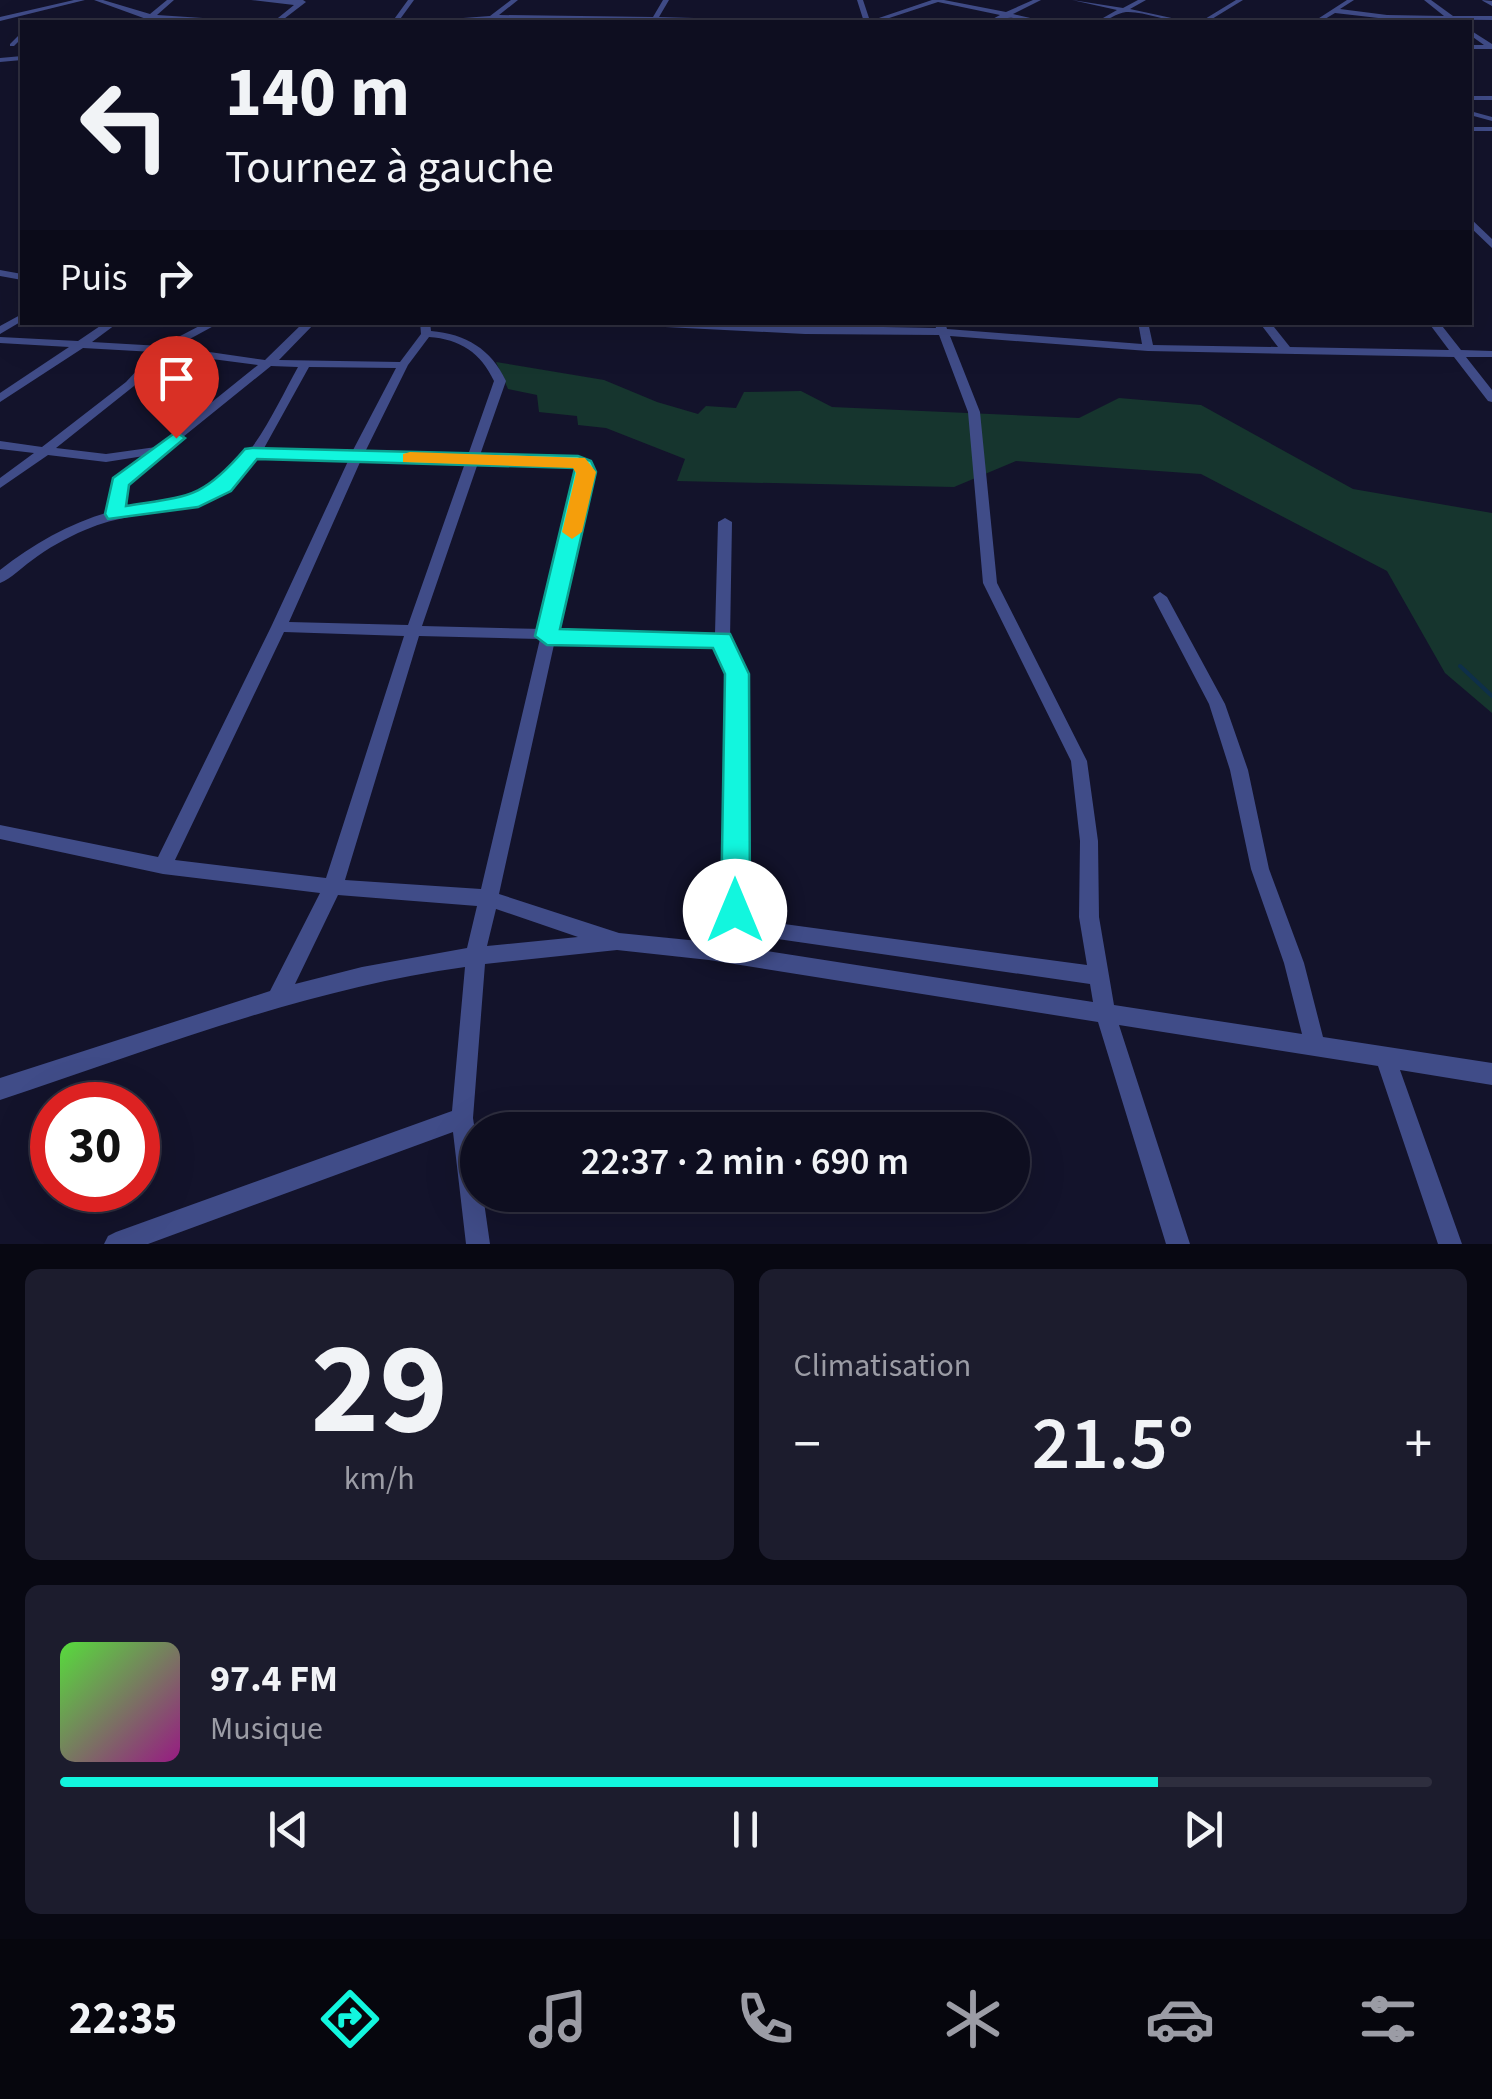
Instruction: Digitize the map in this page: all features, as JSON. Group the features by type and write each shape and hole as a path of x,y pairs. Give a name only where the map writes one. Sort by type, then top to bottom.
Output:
{"street":[{"path":"0,19 82,0"},
{"path":"96,0 149,19 186,20"},
{"path":"149,19 170,0"},
{"path":"254,0 304,2"},
{"path":"490,20 515,0"},
{"path":"876,20 937,0 1034,20"},
{"path":"995,20 1038,0"},
{"path":"1075,0 1176,20"},
{"path":"1103,20 1143,0"},
{"path":"1206,20 1240,0"},
{"path":"1320,20 1351,0"},
{"path":"1427,0 1454,20"},
{"path":"1486,0 1492,4"},
{"path":"279,20 304,2"},
{"path":"576,20 584,9"},
{"path":"1337,11 1360,16 1492,18"},
{"path":"18,15 26,20"},
{"path":"12,44 20,36"},
{"path":"1474,129 1492,129"},
{"path":"1474,129 1492,142"},
{"path":"1472,224 1492,244"},
{"path":"0,398 110,325"},
{"path":"0,484 130,384 163,349 210,325"},
{"path":"115,514 120,482 307,325"},
{"path":"814,325 939,327 1042,341 1148,348 1492,354"},
{"path":"1036,325 1042,341"},
{"path":"1144,325 1148,348"},
{"path":"1266,325 1287,351"},
{"path":"1435,325 1492,398"},
{"path":"939,327 974,412 990,583 1079,761 1089,841 1089,918 1105,1012 1178,1244"},
{"path":"163,866 403,364 426,328 466,341 495,369 500,382 412,631 333,887 277,998"},
{"path":"0,340 163,349 264,363 403,364"},
{"path":"0,578 37,547 115,514 190,502 224,486 252,453 306,362"},
{"path":"0,445 106,458 162,449"},
{"path":"252,453 578,462 586,472 486,898 476,953 463,1112"},
{"path":"725,522 722,640 737,674 735,911 749,928 1099,976"},
{"path":"1160,598 1216,704 1239,770 1260,869 1294,963 1315,1046"},
{"path":"279,627 722,640"},
{"path":"0,832 163,866 333,887 486,898 619,942"},
{"path":"0,1089 358,974 476,953 619,942 709,951 1492,1074"},
{"path":"1386,1057 1450,1244"},
{"path":"116,1244 460,1119"},
{"path":"474,1212 478,1244"}],"green space":[{"path":"496,362 604,380 698,414 706,406 736,408 744,392 801,391 832,407 1079,418 1119,398 1201,405 1353,489 1492,513 1492,713 1445,673 1387,571 1201,474 1016,461 954,487 677,481 685,459 606,428 578,425 577,416 539,412 537,395 508,389"}],"waterway":[{"path":"1460,666 1492,696"}],"slow traffic":[{"path":"410,458 578,462 586,472 572,532"}],"route":[{"path":"176,438 120,482 115,514 190,502 224,486 252,453 578,462 584,466 586,472 547,636 722,640 737,674 735,911"}]}
